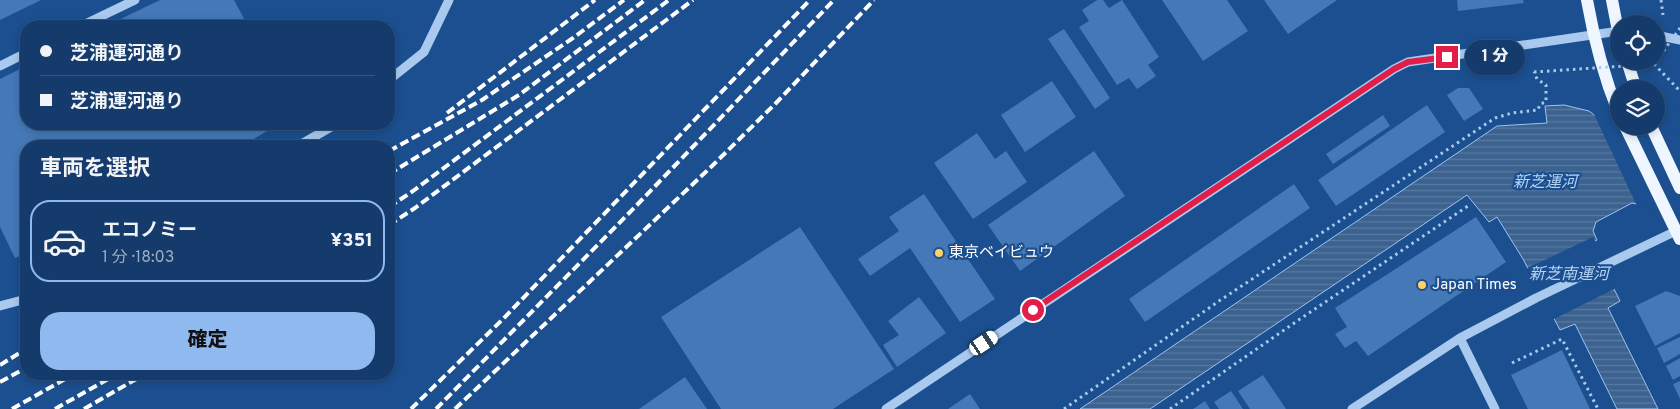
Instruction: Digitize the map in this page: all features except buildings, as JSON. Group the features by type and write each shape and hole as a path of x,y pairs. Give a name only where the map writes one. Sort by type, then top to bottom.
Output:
{"main road":[{"path":"1586,0 1603,72 1610,90"},
{"path":"1612,0 1615,15"},
{"path":"1629,135 1678,235"},
{"path":"1655,135 1680,188"}],"street":[{"path":"93,20 135,0"},
{"path":"395,75 424,52 449,0"},
{"path":"886,409 1394,69 1408,62 1610,33"},
{"path":"1665,37 1680,40"},
{"path":"0,66 20,56"},
{"path":"308,140 326,130"},
{"path":"1352,409 1460,338 1609,262 1678,235"},
{"path":"0,306 20,300"},
{"path":"1460,338 1495,409"}],"path":[{"path":"1661,0 1663,15"},
{"path":"1665,49 1680,28"},
{"path":"1064,409 1219,302 1495,118 1512,113 1538,110 1540,104 1546,102 1546,85 1536,79 1534,72 1610,67"},
{"path":"1660,70 1680,91"},
{"path":"1170,409 1468,206"},
{"path":"1512,363 1562,339 1598,409"}],"water":[{"name":"新芝運河","path":"1564,105 1589,111 1610,122 1610,135 1625,135 1680,213 1632,203 1596,222 1593,231 1597,240 1591,243 1620,301 1608,308 1658,409 1617,409 1575,324 1560,330 1523,259 1497,217 1489,222 1467,195 1150,409 1080,409 1497,126 1547,123 1545,106"}],"pier":[{"path":"1593,112 1610,117 1610,135 1665,135 1665,128 1680,131 1680,215 1637,206"},
{"path":"1593,237 1596,243 1594,244 1616,288 1552,320 1526,269"}],"railway":[{"path":"447,113 595,0"},
{"path":"395,148 482,100 573,38 624,0"},
{"path":"395,170 519,95 645,0"},
{"path":"395,203 669,0"},
{"path":"395,221 693,0"},
{"path":"411,409 502,320 810,0"},
{"path":"436,409 635,207 834,0"},
{"path":"455,409 712,166 776,103 874,0"},
{"path":"0,365 20,353"},
{"path":"0,382 20,371"},
{"path":"12,409 63,380"},
{"path":"55,409 106,380"},
{"path":"84,409 135,380"}],"place":[{"name":"東京ベイビュウ","path":"939,253"},
{"name":"Japan Times","path":"1422,285"}],"route":[{"path":"1033,310 1394,69 1408,62 1447,57"}],"water label":[{"name":"新芝南運河","path":"1569,275"}]}
